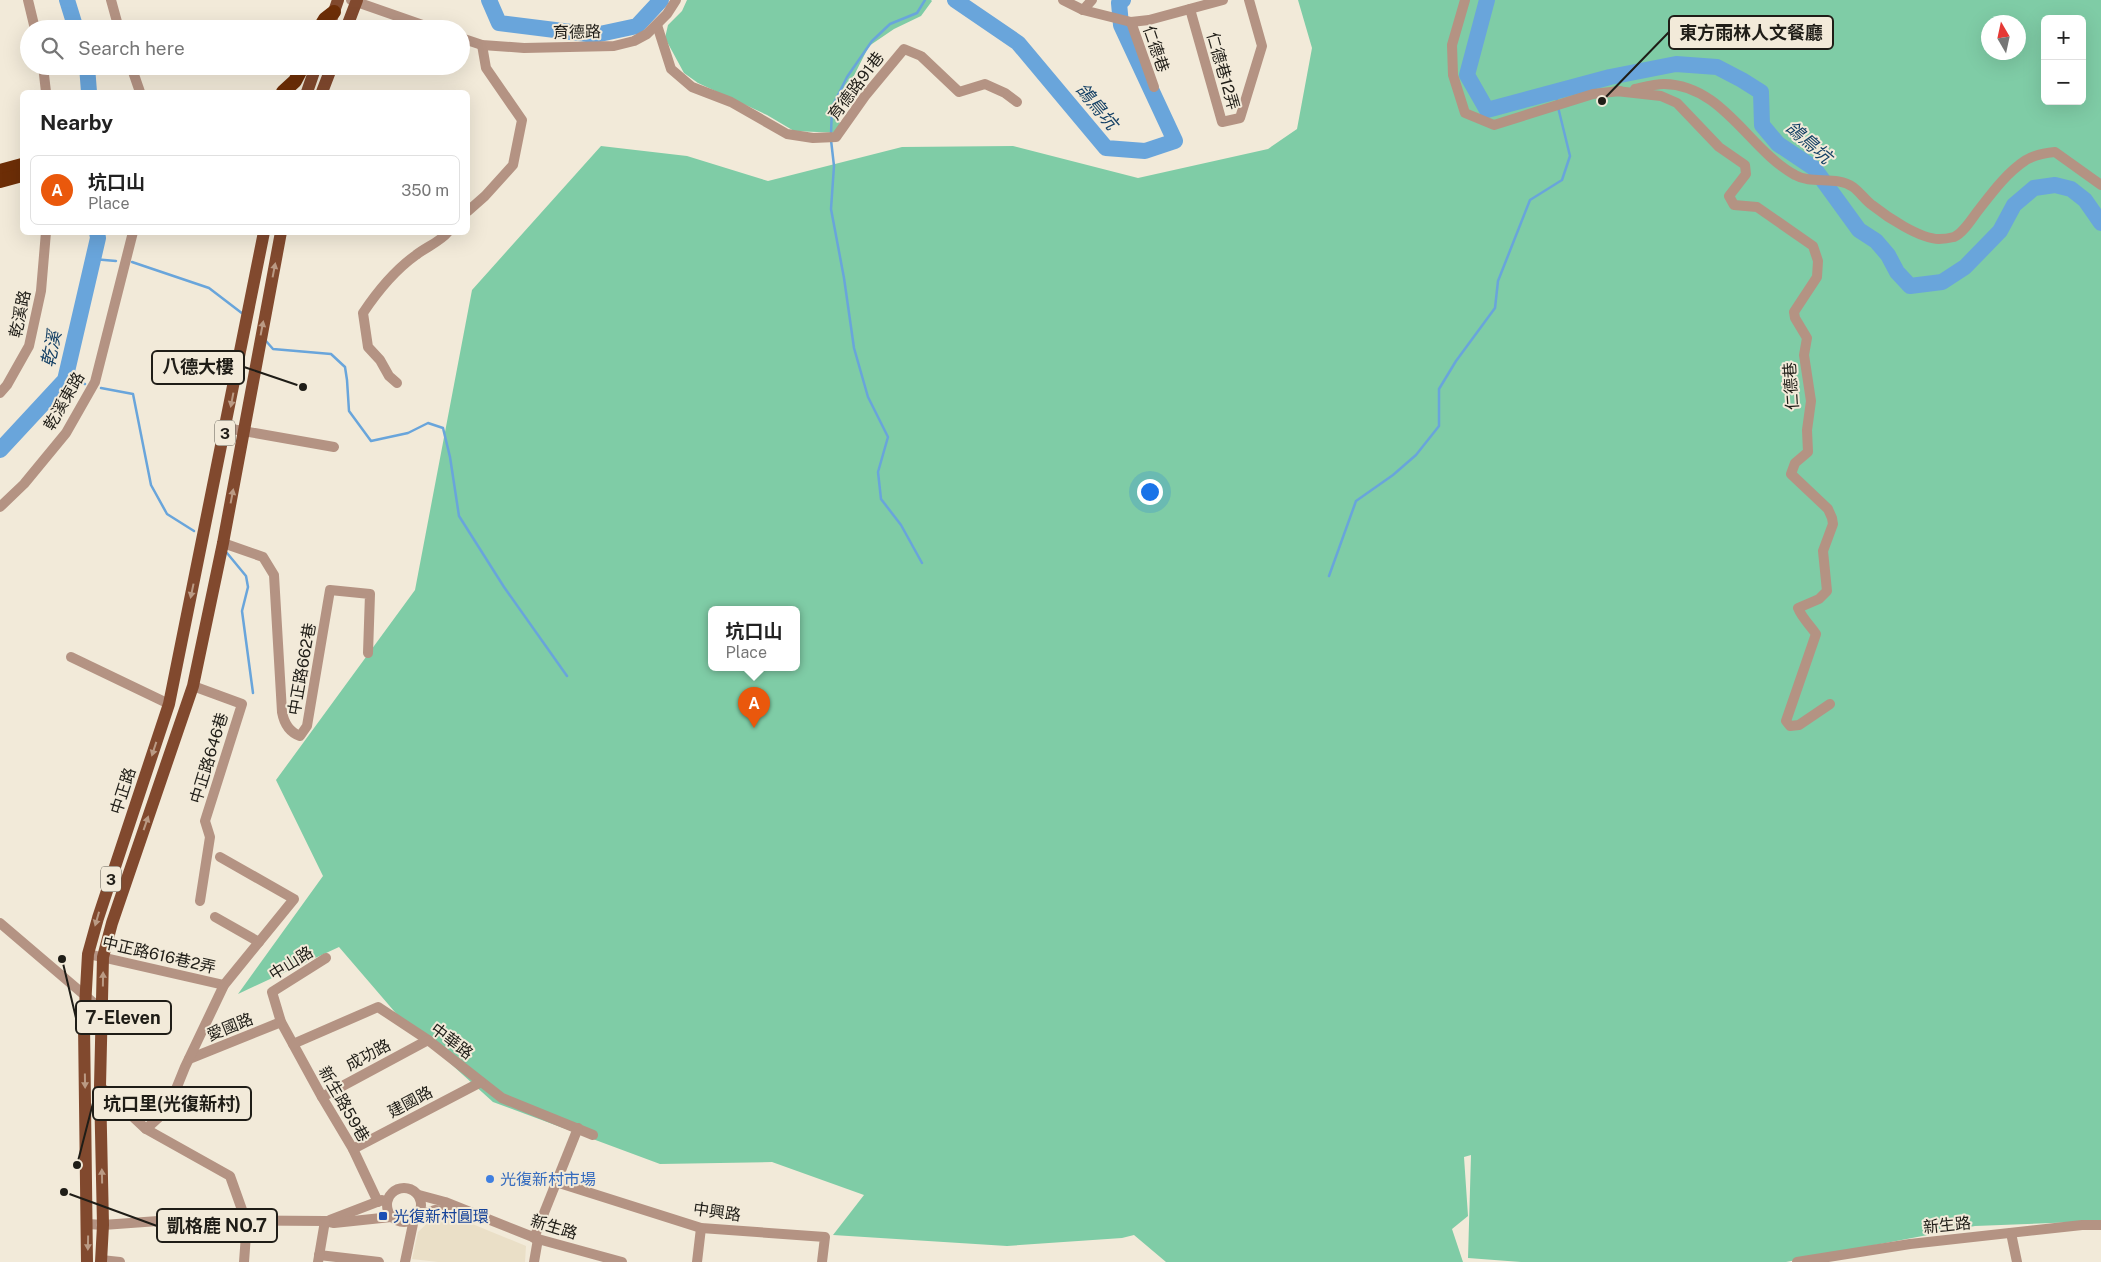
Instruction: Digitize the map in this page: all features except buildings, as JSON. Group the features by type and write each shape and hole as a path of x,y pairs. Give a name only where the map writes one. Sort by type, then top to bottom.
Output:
{"highway":[{"path":"324,20 336,6"},
{"path":"285,90 295,81 298,75"},
{"path":"0,171 20,166"},
{"path":"0,181 20,176"}],"main road":[{"path":"349,20 355,1"},
{"path":"331,20 336,6"},
{"path":"308,90 313,75"},
{"path":"323,90 329,75"},
{"name":"中正路","path":"87,1262 84,1025 88,954 98,918 169,704 245,335 263,235"},
{"name":"中正路","path":"101,1261 103,1225 100,1086 103,957 112,923 193,686 223,543 280,235"},
{"path":"179,656 199,658"}],"street":[{"path":"28,0 34,20"},
{"path":"111,0 117,20"},
{"name":"育德路","path":"470,41 482,45 524,48 614,46 634,41 647,34 667,14 676,0"},
{"path":"1063,0 1087,12 1128,20"},
{"path":"1087,12 1092,0"},
{"name":"仁德巷","path":"1154,87 1128,20 1149,20 1223,0"},
{"name":"仁德巷12弄","path":"1190,9 1222,122 1240,118 1262,46 1249,0"},
{"name":"仁德巷","path":"1465,0 1452,45 1453,74 1465,113 1494,125 1593,94 1665,84 1687,89 1704,96 1724,110 1762,152 1792,174 1803,180 1838,182 1852,186 1872,205 1900,223 1920,235 1938,239 1955,237 1998,186 2025,161 2039,154 2055,152 2101,185"},
{"path":"355,1 409,20"},
{"name":"育德路91巷","path":"657,25 670,69 692,87 731,102 788,134 813,138 836,138 865,96 904,49 921,56 959,92 985,84 1005,92 1017,102"},
{"path":"470,208 485,196 513,165 522,120 486,68 482,45"},
{"path":"44,75 46,90"},
{"path":"134,75 139,90"},
{"name":"仁德巷","path":"1616,91 1661,96 1677,103 1719,147 1745,165 1746,174 1729,196 1734,204 1757,207 1813,246 1818,261 1818,277 1794,312 1795,318 1807,338 1804,355 1811,401 1807,430 1808,452 1795,463 1791,474 1828,509 1833,524 1823,551 1827,591 1819,599 1798,608 1802,617 1816,634 1786,721 1790,726 1799,725 1830,704"},
{"name":"乾溪路","path":"0,393 7,385 29,346 41,290 46,235"},
{"name":"乾溪東路","path":"0,507 24,484 66,432 95,382 132,235"},
{"path":"397,383 389,376 380,360 368,347 363,313 375,295 397,272 414,256 446,235"},
{"path":"226,428 334,447"},
{"name":"中正路662巷","path":"223,543 263,556 274,575 282,712 284,720 293,733 300,736 307,726 330,590 370,594 368,653"},
{"path":"71,657 169,704"},
{"name":"中正路646巷","path":"193,686 242,704 205,821 210,837 200,901"},
{"path":"146,1129 168,1109 224,985 294,898 220,856"},
{"path":"215,917 259,942"},
{"path":"0,923 102,1010"},
{"name":"中正路616巷2弄","path":"88,954 224,985"},
{"name":"中山路","path":"281,1022 272,992 326,958"},
{"name":"中華路","path":"293,1044 378,1007 428,1040 502,1098 594,1135"},
{"name":"新生路59巷","path":"281,1022 382,1200"},
{"name":"愛國路","path":"189,1059 281,1022"},
{"name":"成功路","path":"322,1097 428,1040"},
{"name":"建國路","path":"353,1149 481,1082"},
{"path":"100,1086 146,1129 230,1176 247,1221 244,1262"},
{"path":"534,1262 536,1239 578,1128"},
{"name":"中興路","path":"556,1182 701,1228 825,1237 822,1262"},
{"name":"新生路","path":"325,1221 382,1200 394,1190 405,1187 410,1188 419,1195 445,1202 536,1239 622,1262"},
{"path":"405,1262 416,1218 422,1206 419,1195"},
{"path":"382,1200 391,1217"},
{"name":"新生路","path":"88,1224 103,1225 172,1220 325,1221 334,1223 391,1217 404,1222 442,1210 478,1216"},
{"path":"325,1221 318,1259 379,1262"},
{"name":"新生路","path":"1797,1262 1910,1244 2082,1225 2101,1225"},
{"path":"697,1262 701,1228"},
{"path":"2011,1233 2016,1260"},
{"path":"101,1261 120,1262"}],"shaded area":[{"path":"448,1214 526,1246 525,1262 438,1262 412,1259 418,1232 435,1216"}],"green space":[{"path":"687,0 932,1 921,16 894,29 869,46 839,105 840,133 794,131 767,115 698,83 684,73 665,38 668,25 682,11"},
{"path":"1298,0 2101,0 2101,1221 1975,1226 1786,1262 1521,1262 1468,1258 1471,1155 1464,1157 1468,1216 1452,1229 1463,1262 1166,1262 1134,1235 1122,1238 1007,1246 833,1235 864,1195 772,1162 660,1164 493,1102 400,1018 339,947 238,994 323,876 276,780 415,590 472,290 601,146 687,156 768,181 902,147 1013,146 1138,178 1268,149 1297,129 1312,48"}],"waterway":[{"name":"乾溪","path":"67,0 73,20"},
{"name":"鴿鳥坑","path":"489,0 499,23 595,35 637,26 661,0"},
{"path":"831,134 832,107 847,77 872,41 890,24 917,13 925,0"},
{"name":"鴿鳥坑","path":"955,0 1018,43 1106,148 1145,151 1175,141 1121,25 1119,3 1123,0"},
{"name":"鴿鳥坑","path":"1487,0 1467,75 1487,110 1610,77 1676,64 1717,67 1761,92 1762,125 1778,144 1814,168 1859,230 1876,241 1888,255 1897,272 1910,286 1942,282 1965,267 2000,231 2014,205 2034,188 2055,185 2071,189 2085,200 2101,223"},
{"name":"乾溪","path":"88,75 89,90"},
{"path":"1555,91 1557,101"},
{"path":"1329,576 1356,501 1393,475 1416,455 1439,426 1439,389 1456,361 1495,308 1498,281 1530,200 1562,180 1570,156 1558,107"},
{"path":"831,140 834,166 831,209 844,278 854,348 868,397 888,437 878,472 881,499 901,525 922,563"},
{"name":"乾溪","path":"0,450 65,380 98,235"},
{"path":"93,259 116,261"},
{"path":"132,262 209,288 243,314"},
{"path":"266,341 273,349 331,354 345,367 349,411 371,441 408,433 428,423 443,428 450,457 459,516 504,587 567,676"},
{"path":"65,380 85,384"},
{"path":"101,388 133,394 151,485 167,514 194,531"},
{"path":"227,553 246,576 248,587 242,611 253,693"}],"place":[{"name":"東方雨林人文餐廳","path":"1602,101"},
{"name":"八德大樓","path":"303,387"},
{"name":"坑口山","path":"754,728"},
{"name":"7-Eleven","path":"62,959"},
{"name":"坑口里(光復新村)","path":"77,1165"},
{"name":"光復新村市場","path":"490,1179"},
{"name":"凱格鹿 NO.7","path":"64,1192"},
{"name":"光復新村圓環","path":"383,1216"}]}
